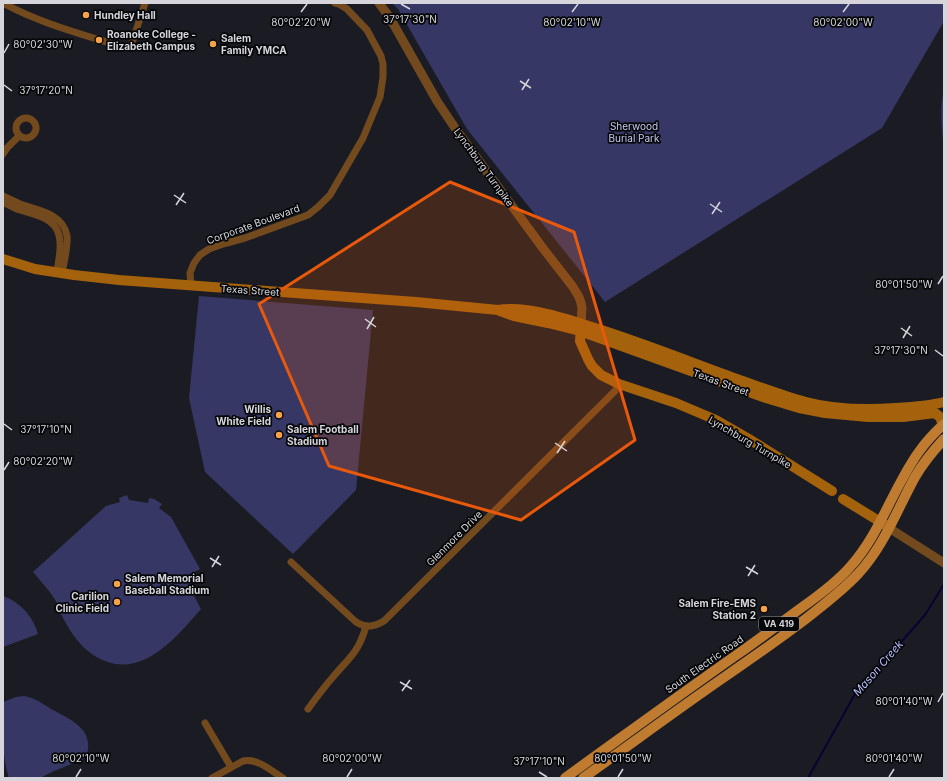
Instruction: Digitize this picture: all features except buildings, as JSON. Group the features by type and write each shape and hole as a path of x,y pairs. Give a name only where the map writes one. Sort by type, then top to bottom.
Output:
{"main road":[{"name":"Texas Street","path":"3,259 35,269 119,280 416,302 498,310 516,309 560,317 581,327 749,392 791,406 825,413 868,417 903,417 935,413 940,417 944,424"},
{"name":"Texas Street","path":"581,327 607,332 766,390 806,402 870,410 918,407 944,402"},
{"name":"Lynchburg Turnpike","path":"581,327 585,338 585,352 596,372 619,384 676,403 716,420 832,491"},
{"name":"South Electric Road","path":"565,778 759,639 825,590 840,577 859,557 870,540 917,454 944,424"},
{"path":"843,499 889,528 915,477 944,439"},
{"name":"VA 419","path":"583,778 765,649 843,589 871,559 889,528"}],"street":[{"path":"3,3 26,14 81,35 126,48 131,45 145,3"},
{"name":"Corporate Boulevard","path":"191,286 190,273 194,263 200,255 209,249 245,238 308,215 318,207 330,195 364,138 380,98 384,77 381,56 367,30 347,9 335,3"},
{"name":"Lynchburg Turnpike","path":"379,3 394,24 437,101 457,131 573,287 581,303 581,327"},
{"path":"3,154 19,136"},
{"path":"3,196 20,204 49,213 60,222 67,235 60,273"},
{"path":"3,202 19,210 48,219 56,226 60,235 60,273"},
{"name":"Glenmore Drive","path":"366,626 373,626 384,621 615,391 619,384"},
{"path":"889,528 944,563"},
{"path":"291,562 356,622 360,625 366,626 355,653 333,677 308,709"},
{"path":"205,723 231,767"},
{"path":"212,778 243,761 249,760 254,761 283,778"}],"highlighted area":[{"path":"450,182 574,232 635,440 521,520 329,466 259,304"}],"green space":[{"name":"Sherwood Burial Park","path":"392,3 944,3 944,21 882,128 605,302 467,129 398,9"},
{"path":"944,90 944,151 941,112"},
{"name":"Salem Football Stadium","path":"199,296 373,310 356,490 293,554 205,472 189,398"},
{"name":"Salem Memorial Baseball Stadium","path":"127,495 129,500 148,503 149,498 154,499 162,504 159,508 171,517 200,569 187,576 196,592 193,594 201,609 171,641 159,651 134,663 120,664 100,659 80,644 60,612 56,601 33,572 106,506 120,502 119,498"},
{"path":"3,596 15,602 25,610 33,621 38,634 3,647"},
{"path":"24,696 41,702 70,719 81,728 88,741 86,758 40,778 9,778 6,769 4,750 3,702 16,697"}],"waterway":[{"name":"Mason Creek","path":"808,778 855,694 925,615 944,584"}],"place":[{"name":"Hundley Hall","path":"86,15"},
{"name":"Roanoke College - Elizabeth Campus","path":"99,40"},
{"name":"Salem Family YMCA","path":"213,44"},
{"name":"Willis White Field","path":"279,415"},
{"name":"Salem Football Stadium","path":"279,435"},
{"name":"Salem Memorial Baseball Stadium","path":"117,584"},
{"name":"Carilion Clinic Field","path":"117,602"},
{"name":"Salem Fire-EMS Station 2","path":"764,609"}]}
